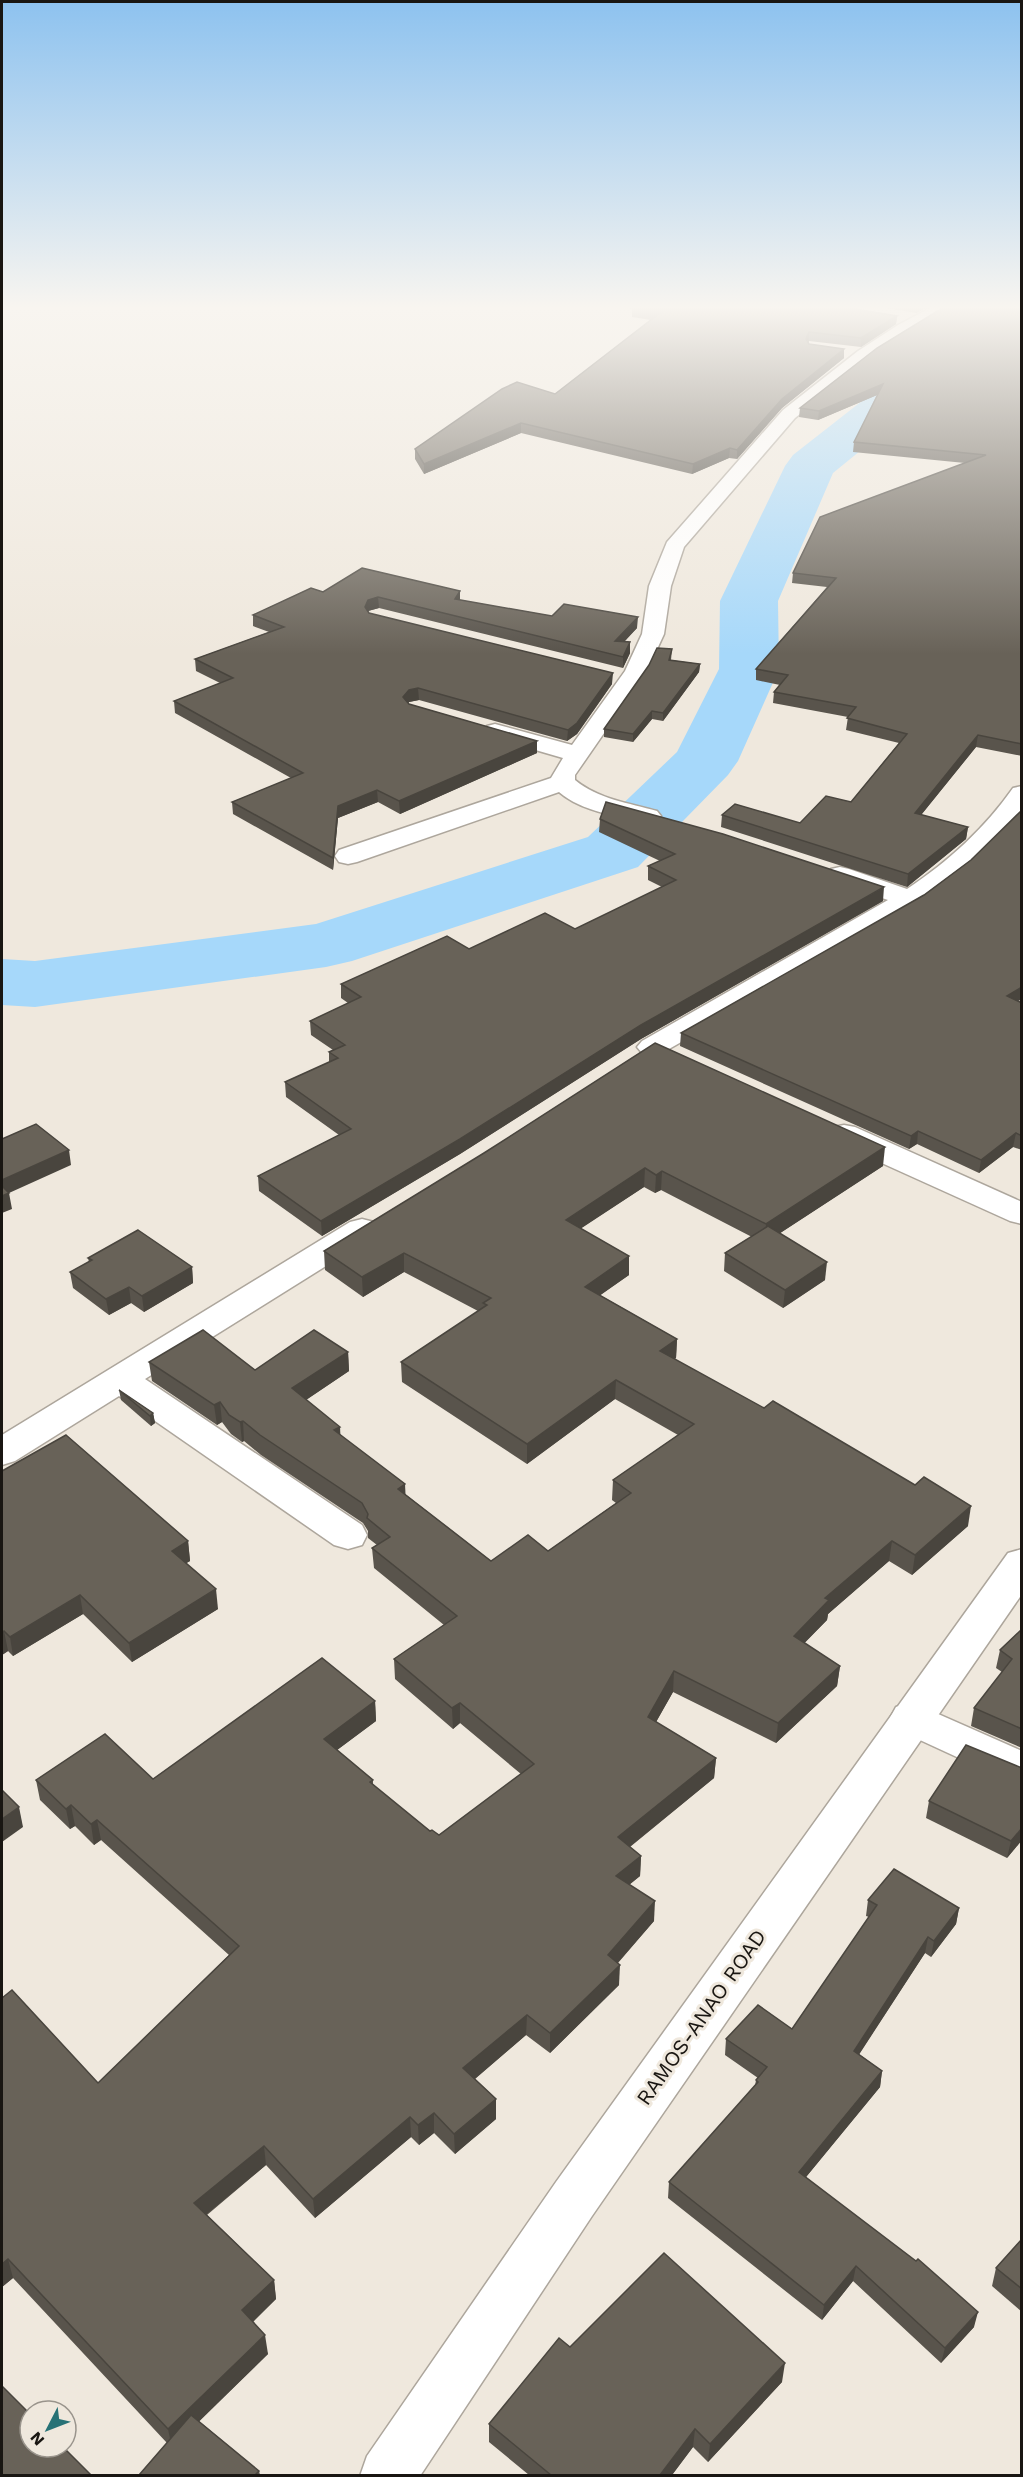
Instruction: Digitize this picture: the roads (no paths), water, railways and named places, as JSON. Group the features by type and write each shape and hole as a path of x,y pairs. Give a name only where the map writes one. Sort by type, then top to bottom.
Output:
{"street":[{"path":"563,782 563,775 630,679 653,634 660,586 674,546 782,423"},
{"path":"608,675 630,679"},
{"path":"475,725 577,754"},
{"path":"563,782 583,796 603,804 671,822"},
{"path":"348,856 563,782"},
{"path":"685,1062 642,1053 911,899 967,859 1018,804"},
{"path":"822,869 911,899"},
{"path":"815,1121 1022,1214"},
{"path":"2,1452 118,1378 382,1217"},
{"path":"118,1378 348,1535"},
{"name":"RAMOS-ANAO ROAD","path":"387,2475 574,2199 1022,1563"},
{"path":"911,1718 1022,1770"}],"waterway":[{"path":"2,982 35,984 326,945 613,852 705,761 749,669 749,601 811,466 865,423"}]}
